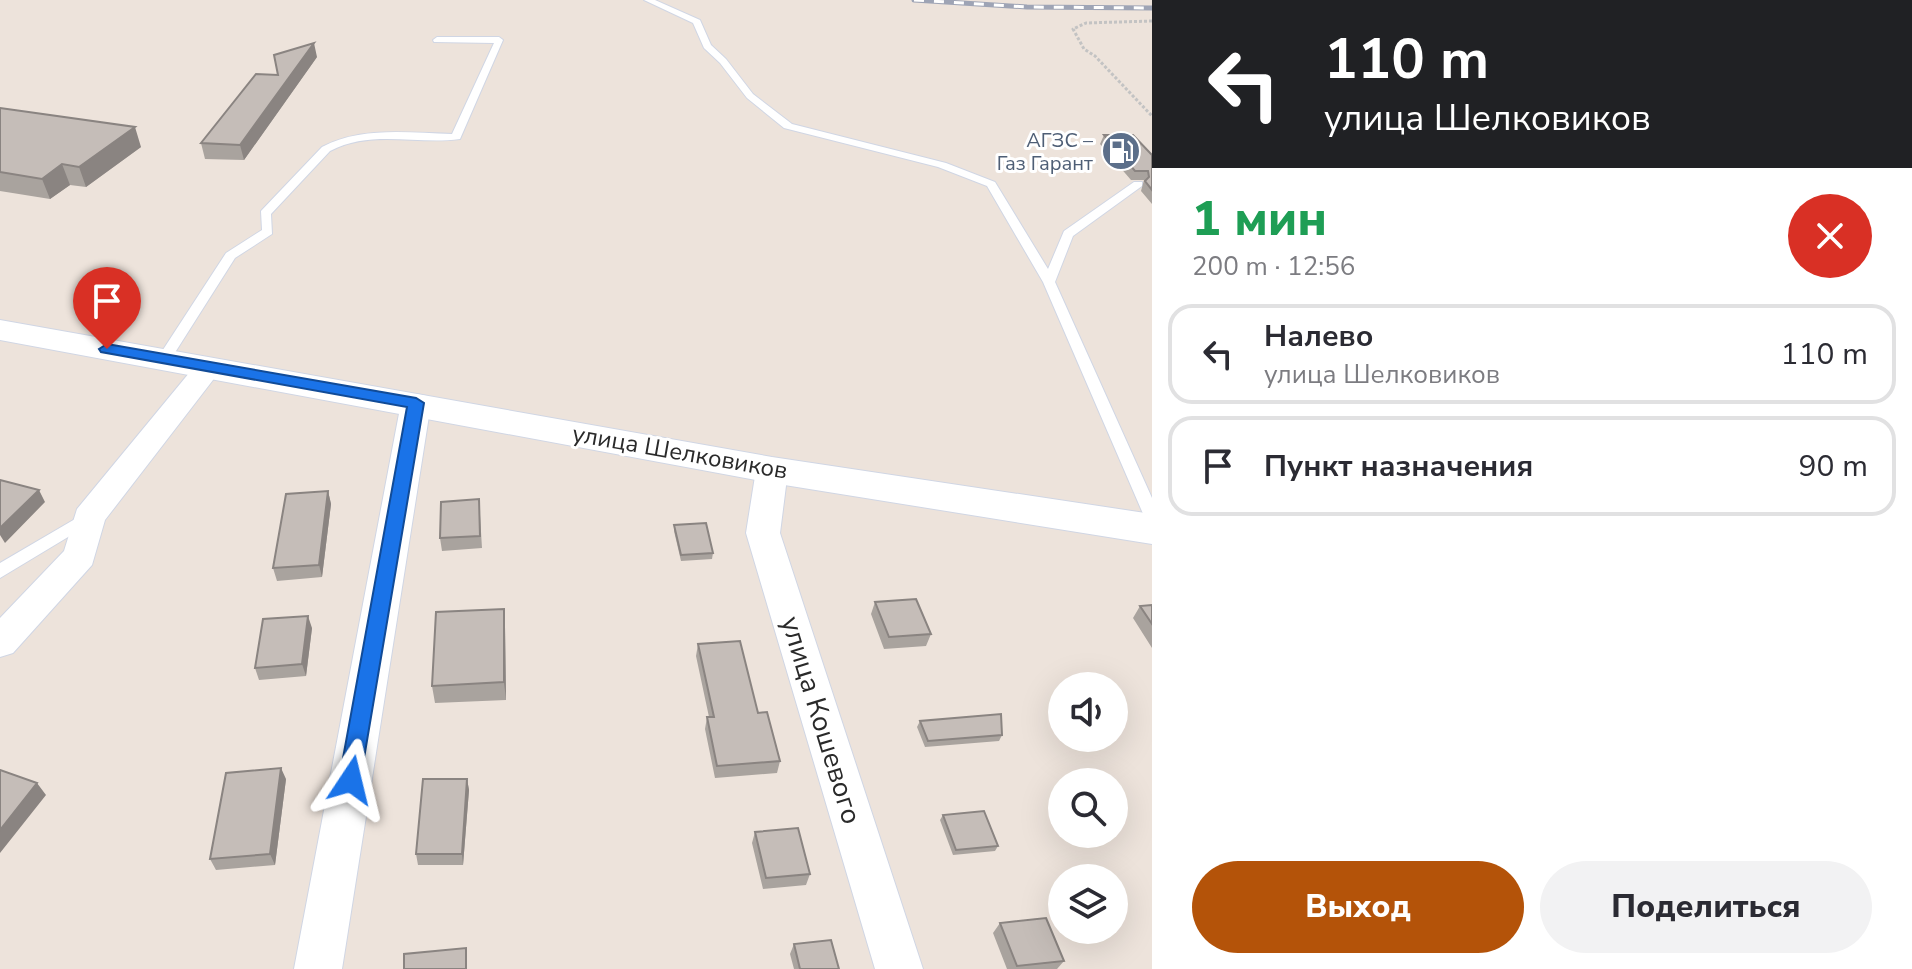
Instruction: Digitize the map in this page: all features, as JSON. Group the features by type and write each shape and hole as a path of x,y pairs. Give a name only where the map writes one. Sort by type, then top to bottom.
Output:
{"street":[{"name":"улица Шелковиков","path":"0,330 416,403 772,470 1152,529"},
{"path":"0,642 80,556 89,517 209,367"},
{"path":"318,969 416,403"},
{"name":"улица Кошевого","path":"772,470 763,533 899,969"}],"lane":[{"path":"648,0 697,22 707,46 750,96 788,126 942,165 991,184 1049,282 1152,516"},
{"path":"164,359 230,256 268,231 265,213 326,149 363,137 456,137 499,40 437,40"},
{"path":"1049,282 1068,234 1138,184"},
{"path":"0,571 89,517"}],"path":[{"path":"1152,21 1086,23 1073,29 1084,49 1095,56 1152,116"}],"building":[{"path":"314,43 240,145 201,143 256,74 278,75 274,55"},
{"path":"0,108 135,127 79,167 62,164 42,179 0,172"},
{"path":"1104,135 1133,135 1152,155 1152,190 1145,181 1149,177 1148,171 1135,171"},
{"path":"0,480 39,490 0,528"},
{"path":"328,491 319,565 273,568 286,494"},
{"path":"479,499 480,536 440,538 441,502"},
{"path":"706,523 713,553 681,555 674,525"},
{"path":"916,599 931,634 889,637 875,602"},
{"path":"1152,605 1152,624 1140,606"},
{"path":"504,609 504,682 432,686 436,612"},
{"path":"308,616 302,664 255,668 263,619"},
{"path":"740,641 758,713 767,712 780,761 717,766 707,717 714,717 698,644"},
{"path":"1001,714 1002,735 928,741 920,721"},
{"path":"281,768 270,854 210,859 226,773"},
{"path":"0,770 37,783 0,830"},
{"path":"423,779 467,779 462,854 416,854"},
{"path":"984,811 998,846 956,850 943,815"},
{"path":"798,828 810,874 766,878 755,832"},
{"path":"1046,918 1048,944 1057,944 1064,961 1017,966 1000,923"},
{"path":"831,940 839,969 800,969 794,944"},
{"path":"466,948 466,969 404,969 404,954"}],"railway":[{"path":"914,0 1027,7 1152,8"}],"place":[{"name":"АГЗС – Газ Гарант","path":"1121,151"}],"route":[{"path":"107,349 416,403 351,780"}]}
